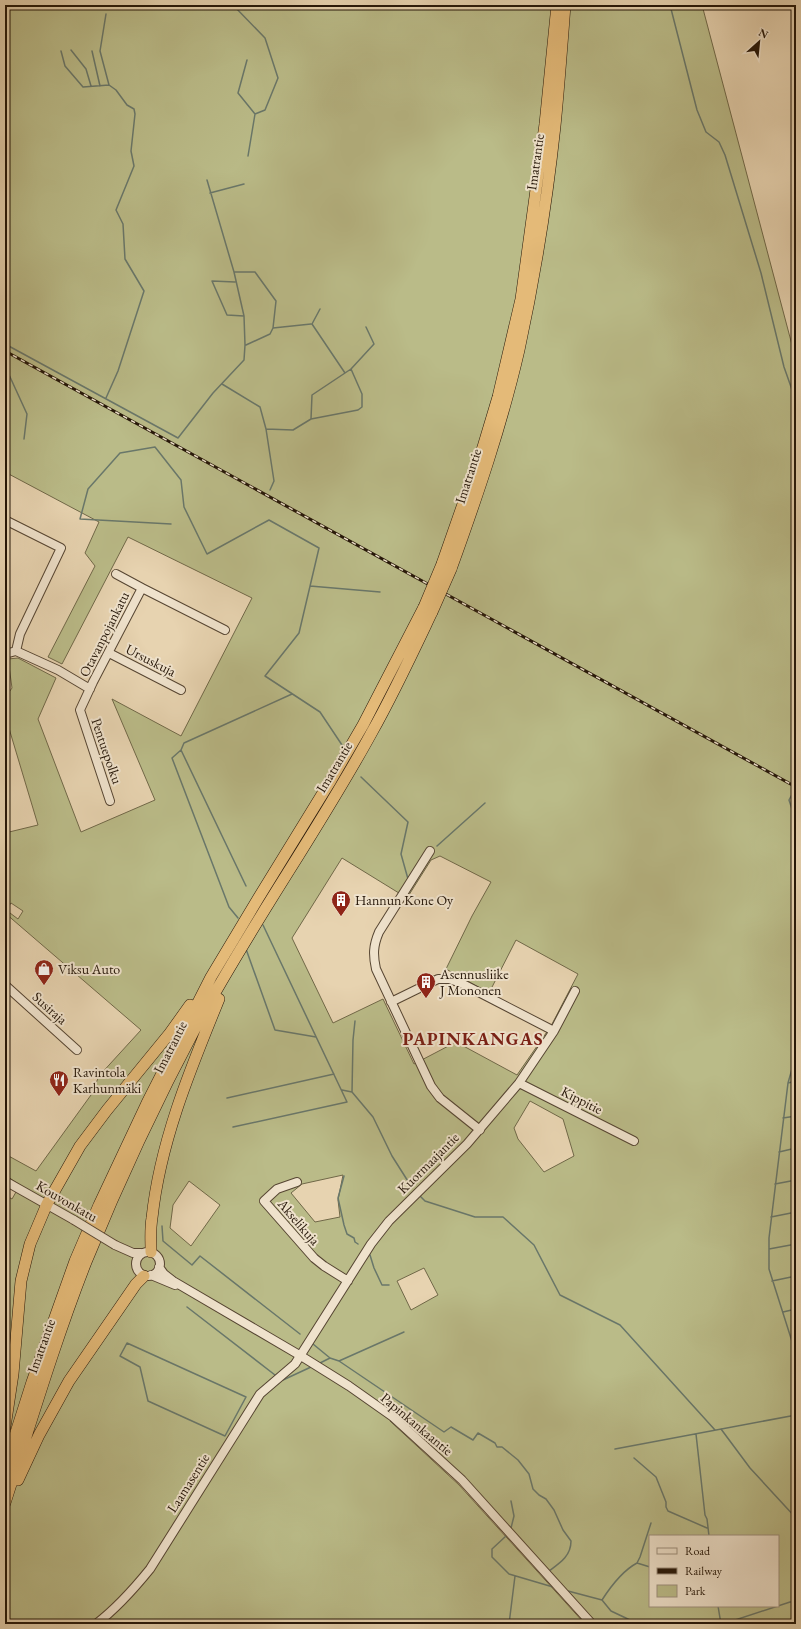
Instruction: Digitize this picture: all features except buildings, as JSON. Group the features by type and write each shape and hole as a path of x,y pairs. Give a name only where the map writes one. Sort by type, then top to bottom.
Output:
{"highway":[{"name":"Imatrantie","path":"447,566 498,397 521,299 546,124 556,5"},
{"name":"Imatrantie","path":"5,1503 42,1387 86,1263 152,1114 200,1020 372,732 402,676 428,609 475,503 500,422 519,350 528,308 537,256 555,126 565,5"},
{"name":"Imatrantie","path":"5,1468 32,1382 75,1261 144,1110 211,977 364,725 428,609"},
{"path":"146,1253 157,1185 172,1121 206,1029 237,956"},
{"path":"5,1427 13,1374 22,1281 30,1244 47,1204 80,1146 94,1126 170,1033 211,977"},
{"path":"5,1506 39,1435 69,1381 136,1284 148,1276"}],"street":[{"path":"5,520 62,548 20,634 16,651"},
{"path":"116,574 142,588"},
{"name":"Otavanpojankatu","path":"90,689 142,588 225,630"},
{"path":"5,654 16,651 58,670 90,689"},
{"name":"Ursuskuja","path":"109,652 181,690"},
{"name":"Pentuepolku","path":"90,689 80,710 80,715 110,801"},
{"path":"430,851 379,932 374,947 373,956 376,969 431,1086 440,1098 480,1130"},
{"path":"391,1002 438,979 449,979 554,1031"},
{"name":"Susiraja","path":"5,985 77,1050"},
{"name":"Kuormaajantie","path":"301,1356 371,1244 389,1221 480,1130 519,1083 554,1031 575,991"},
{"name":"Kippitie","path":"519,1083 634,1141"},
{"name":"Kouvonkatu","path":"5,1180 115,1245 133,1253 146,1253"},
{"name":"Akselikuja","path":"297,1182 277,1190 264,1201 314,1258 348,1281"},
{"name":"Kouvonkatu","path":"115,1245 135,1264"},
{"path":"146,1253 158,1256 159,1267 158,1271 148,1276 138,1271 135,1264 138,1256 146,1253"},
{"name":"Papinkankaantie","path":"159,1267 164,1274 188,1290 301,1356 349,1386 393,1417 462,1480 592,1624"},
{"name":"Papinkankaantie","path":"148,1276 188,1290"},
{"name":"Laamasentie","path":"96,1624 132,1591 150,1569 260,1394 287,1372 301,1356"}],"green space":[{"path":"5,5 702,5 796,360 796,1624 597,1624 464,1478 394,1416 390,1421 459,1485 585,1624 5,1624 5,1195 12,1199 20,1185 5,1175 5,1154 36,1171 91,1095 99,1076 141,1030 5,913 5,833 38,825 5,715 5,698 12,688 8,659 18,658 56,678 38,719 81,832 155,800 112,699 181,736 252,598 128,537 62,664 48,657 95,566 85,553 99,522 5,472","holes":["440,856 491,882 472,916 446,969 489,993 516,940 578,974 551,1026 517,1075 456,1042 414,1064 383,999 333,1023 292,938 342,858 407,898 431,860","11,903 23,911 18,919 6,910","530,1101 563,1119 574,1156 544,1172 518,1139 514,1128","343,1175 338,1200 340,1217 315,1222 291,1193 302,1184","189,1181 220,1205 191,1246 170,1228 173,1205","424,1268 438,1295 411,1310 397,1281"]}],"waterway":[{"path":"233,5 265,38 278,78 265,110 255,114"},
{"path":"670,5 697,110 706,132 719,142 725,155 761,273 784,367 796,401"},
{"path":"106,14 100,51 109,85"},
{"path":"71,50 86,69 91,86"},
{"path":"61,51 65,66 83,87 109,85 116,90 127,105 134,109 135,114 131,151 134,166 116,210 123,224 125,259 144,291 118,371 106,398"},
{"path":"92,51 100,86"},
{"path":"247,60 238,93 255,114 248,156"},
{"path":"5,344 178,438 213,393 244,360 244,316 234,272 207,180"},
{"path":"210,193 244,184"},
{"path":"234,272 255,272 276,301 273,328 270,334 246,345"},
{"path":"235,282 212,281 227,315 244,316"},
{"path":"312,324 320,309"},
{"path":"273,328 311,324"},
{"path":"312,324 345,373"},
{"path":"311,419 312,395 351,369 374,344 366,327"},
{"path":"5,366 27,414 24,439"},
{"path":"266,429 293,430 311,419 358,410 362,407 362,394 351,369"},
{"path":"222,384 260,407 266,429 274,481 270,490"},
{"path":"171,524 80,519 88,489 120,453 155,447 181,480 184,507 207,554 269,520 319,548 299,633 265,676 320,712 344,748"},
{"path":"310,586 380,592"},
{"path":"238,918 229,907 172,758 181,750 184,743 292,694"},
{"path":"181,750 246,886"},
{"path":"361,777 408,822 401,854 408,879"},
{"path":"795,789 789,800 794,815 796,835"},
{"path":"437,846 485,803"},
{"path":"233,1127 347,1102 263,925"},
{"path":"246,949 275,1030 316,1037"},
{"path":"352,1092 355,1021"},
{"path":"796,1055 788,1083 769,1238 769,1269 796,1354"},
{"path":"227,1098 334,1074"},
{"path":"788,1083 796,1081"},
{"path":"342,1090 352,1092 373,1117 392,1156 411,1186"},
{"path":"783,1118 796,1116"},
{"path":"779,1152 796,1148"},
{"path":"344,1176 338,1198 347,1234 354,1238 355,1242 358,1244"},
{"path":"775,1184 796,1180"},
{"path":"420,1196 425,1201 475,1217 503,1217 534,1245 560,1295 620,1325 715,1430"},
{"path":"771,1217 796,1212"},
{"path":"162,1226 163,1241 192,1265 200,1256 300,1334"},
{"path":"769,1249 796,1244"},
{"path":"370,1255 382,1285 389,1285"},
{"path":"772,1281 796,1276"},
{"path":"187,1307 275,1375"},
{"path":"783,1312 796,1309"},
{"path":"339,1361 404,1332"},
{"path":"792,1340 796,1339"},
{"path":"127,1343 246,1397 225,1436 148,1401 140,1367 120,1356 127,1343"},
{"path":"313,1344 330,1358 339,1361 444,1432 451,1427 473,1440 478,1433 495,1443 497,1447 502,1447 518,1460 529,1474 533,1489 546,1499 554,1510 563,1530 571,1541 571,1546 567,1555 561,1562 549,1571"},
{"path":"320,1363 330,1358"},
{"path":"283,1380 311,1367"},
{"path":"615,1449 796,1415"},
{"path":"721,1429 750,1468 796,1518"},
{"path":"696,1434 705,1515 707,1519 709,1535"},
{"path":"634,1458 656,1477 668,1511 707,1528"},
{"path":"511,1501 514,1516 511,1528"},
{"path":"637,1563 651,1523"},
{"path":"506,1536 492,1549 492,1557 509,1574 553,1587"},
{"path":"602,1600 609,1589 626,1570 637,1563 649,1567"},
{"path":"509,1624 515,1576"},
{"path":"568,1591 602,1600 611,1611 636,1624"},
{"path":"779,1606 790,1602 796,1602"},
{"path":"718,1607 721,1624"},
{"path":"723,1624 775,1607"}],"railway":[{"path":"5,351 796,787"}],"place":[{"name":"Hannun Kone Oy","path":"341,917"},
{"name":"Viksu Auto","path":"44,986"},
{"name":"Asennusliike J Mononen","path":"426,999"},
{"name":"Ravintola Karhunmäki","path":"59,1097"}],"district":[{"name":"PAPINKANGAS","path":"473,1039"}]}
